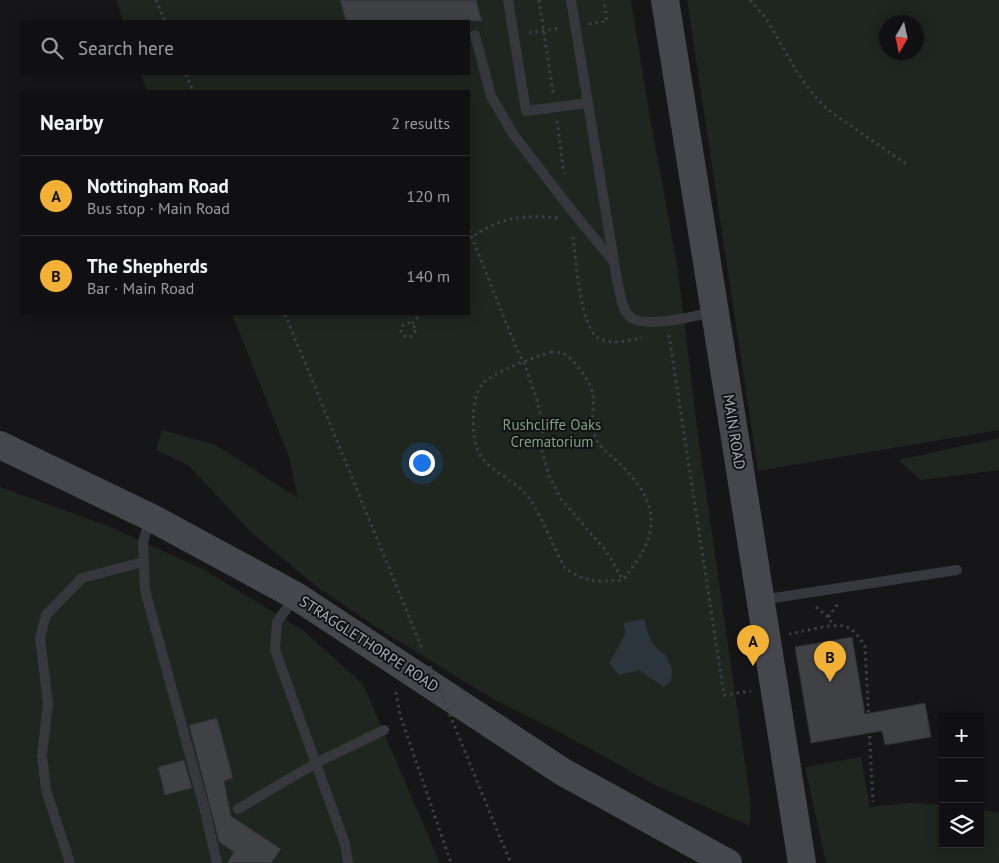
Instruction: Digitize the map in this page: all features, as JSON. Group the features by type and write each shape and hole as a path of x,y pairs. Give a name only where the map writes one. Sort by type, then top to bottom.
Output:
{"street":[{"name":"MAIN ROAD","path":"666,0 716,311 759,600 802,863"},
{"name":"STRAGGLETHORPE ROAD","path":"0,445 150,517 296,596 563,772 728,863"}],"lane":[{"path":"508,0 526,111 588,103"},
{"path":"571,0 617,280 624,310 630,318 645,322 665,322 716,311"},
{"path":"475,35 491,96 513,134 569,207 614,261"},
{"path":"150,517 143,542 144,590 204,807 217,863"},
{"path":"70,863 46,790 42,755 48,703 40,638 46,615 82,578 143,562"},
{"path":"759,600 957,570"},
{"path":"296,596 277,622 275,650 345,844 348,863"},
{"path":"238,809 316,763 384,730"}],"path":[{"path":"156,0 165,20"},
{"path":"539,0 583,312 590,330 599,339 616,342 651,337"},
{"path":"513,35 607,21 604,0"},
{"path":"750,0 766,18 798,74 828,110 906,164"},
{"path":"186,75 193,90"},
{"path":"570,220 541,216 513,217 481,230 470,238 524,363 537,400 543,426 542,451 549,476 561,499 606,551 623,580"},
{"path":"285,315 423,650"},
{"path":"412,324 419,315"},
{"path":"408,323 412,324 415,332 412,335 404,335 402,327 408,323"},
{"path":"660,335 669,334 724,695 730,695"},
{"path":"551,352 563,353 574,363 589,382 594,395 592,416 594,436 602,448 621,465 643,492 652,512 651,530 643,551 623,580 598,582 576,576 565,568 523,492 491,468 478,451 473,430 474,406 482,385 498,373 524,363 551,352"},
{"path":"802,595 828,617 834,626"},
{"path":"786,635 834,626 848,627 865,646 872,802"},
{"path":"389,657 400,715 452,863"},
{"path":"430,666 511,863"}],"green space":[{"name":"Rushcliffe Oaks Crematorium","path":"116,0 631,0 678,270 698,435 751,805 750,826 657,786 565,735 493,699 376,627 316,586 253,534 189,466 156,450 162,430 216,445 298,498 289,457 232,315 470,315 470,90 147,90 141,75 470,75 470,20 123,20"},
{"path":"687,0 999,0 999,430 758,471"},
{"path":"999,438 999,470 921,480 898,460"},
{"path":"0,487 108,526 203,569 304,631 363,684 440,863 0,863"},
{"path":"861,757 870,807 911,803 939,805 939,848 984,848 984,810 999,813 999,863 826,863 805,767"}],"shaded area":[{"path":"644,619 653,644 666,655 672,670 671,681 664,687 639,670 619,675 609,663 625,635 624,623"}],"building":[{"path":"340,0 476,0 482,21 470,20 346,20"},
{"path":"852,637 865,714 925,703 931,737 885,745 882,731 811,743 795,647"},
{"path":"217,718 233,778 224,781 231,816 281,849 271,863 227,863 234,852 219,842 189,725"},
{"path":"184,760 192,788 165,795 158,767"}],"place":[{"name":"Nottingham Road","path":"753,666"},
{"name":"The Shepherds","path":"830,682"}]}
